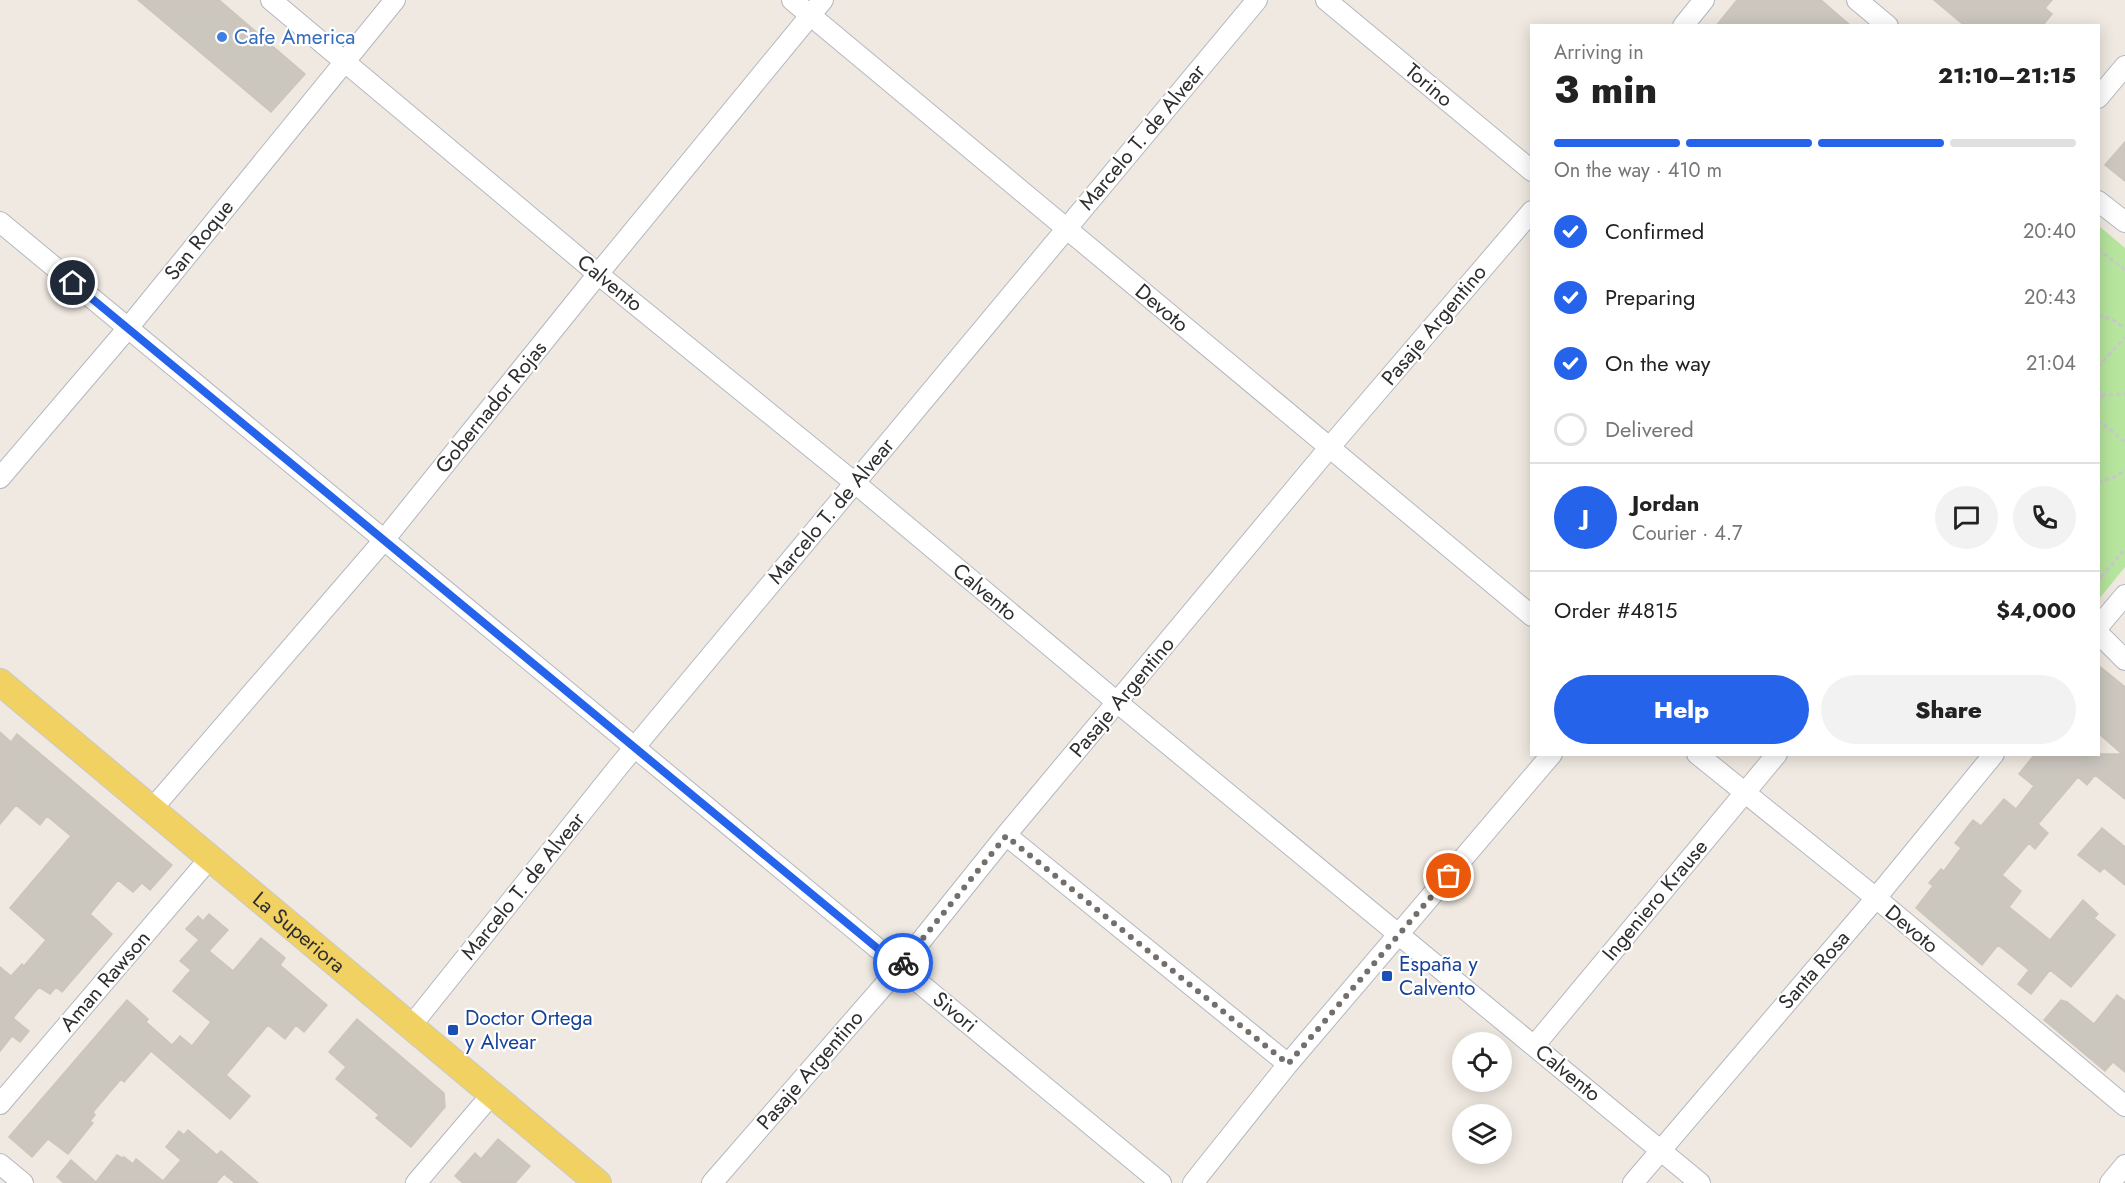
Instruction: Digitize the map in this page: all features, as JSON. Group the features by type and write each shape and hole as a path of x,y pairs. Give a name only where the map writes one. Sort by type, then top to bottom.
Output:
{"main road":[{"name":"La Superiora","path":"0,682 598,1183"}],"street":[{"name":"Calvento","path":"271,0 598,274 855,483 1700,1183"},
{"name":"San Roque","path":"0,478 128,328 395,0"},
{"name":"Devoto","path":"792,0 1530,614"},
{"name":"Gobernador Rojas","path":"152,809 384,540 823,0"},
{"name":"Marcelo T. de Alvear","path":"411,1026 635,747 1257,0"},
{"name":"Torino","path":"1326,0 1530,169"},
{"path":"1685,24 1704,0"},
{"path":"1857,0 1886,24"},
{"path":"2100,96 2125,66"},
{"path":"2100,203 2125,222"},
{"name":"Pasaje Argentino","path":"712,1183 900,967 1329,448 1530,213"},
{"name":"Sivori","path":"0,222 1161,1183"},
{"path":"2100,625 2125,595"},
{"path":"2100,635 2125,660"},
{"path":"1193,1183 1288,1064 1550,756"},
{"name":"Devoto","path":"1699,756 1876,898 2125,1106"},
{"name":"Ingeniero Krause","path":"1534,1046 1775,756"},
{"name":"Santa Rosa","path":"1633,1183 1876,898 1992,756"},
{"path":"1006,836 1288,1064"},
{"name":"Aman Rawson","path":"0,1104 210,858"},
{"path":"416,1183 492,1094"},
{"path":"0,1164 23,1183"},
{"path":"2110,1183 2125,1165"}],"path":[{"path":"2100,251 2125,270"},
{"path":"2100,316 2113,320 2125,328"},
{"path":"2100,365 2125,338"},
{"path":"2100,400 2101,395 2125,394"},
{"path":"2100,422 2125,442"},
{"path":"2100,482 2117,476 2125,470"},
{"path":"2101,577 2125,549"}],"green space":[{"path":"2100,227 2125,248 2125,567 2100,598"}],"building":[{"name":"Cafe America","path":"138,0 219,0 305,74 271,112"},
{"path":"1737,0 1821,0 1849,24 1718,24"},
{"path":"1934,0 2052,0 2045,8 2052,14 2044,24 1963,24"},
{"path":"2125,142 2125,181 2105,165"},
{"path":"2100,667 2125,687 2125,799 2095,775 2087,785 2078,777 2038,824 2048,833 2035,849 2029,843 2002,875 2021,891 2009,907 2050,940 2083,900 2098,914 2094,918 2115,935 2071,987 2050,970 2031,994 2018,984 2029,970 1998,945 1982,965 1916,908 1933,886 1929,883 1941,869 1944,871 1961,848 1955,843 1973,820 1981,826 2004,799 2016,809 2034,786 2019,774 2033,756 2122,754 2100,735"},
{"path":"0,732 11,742 17,734 172,865 150,890 142,883 133,892 118,880 90,914 112,934 62,992 56,987 50,994 39,987 13,1018 29,1031 20,1042 12,1036 0,1051 0,967 11,976 22,964 24,966 46,940 10,908 71,836 47,816 40,825 16,805 0,824"},
{"path":"2102,828 2125,847 2125,885 2104,868 2100,872 2078,855"},
{"path":"209,914 228,930 209,951 233,971 261,938 285,958 280,965 327,1005 304,1032 296,1025 285,1039 268,1025 226,1075 250,1096 230,1119 151,1051 124,1082 121,1079 93,1112 95,1115 90,1121 93,1123 68,1154 48,1139 32,1157 9,1137 127,1000 148,1019 146,1022 172,1045 180,1036 192,1046 211,1022 173,991 191,970 180,961 199,940 186,929 198,916 203,921"},
{"path":"2117,995 2125,1001 2125,1072 2113,1062 2105,1071 2044,1020 2061,1000 2067,1002 2094,1024"},
{"path":"357,1019 444,1093 445,1107 411,1147 376,1118 379,1115 336,1079 346,1067 329,1052"},
{"path":"188,1130 217,1155 221,1151 258,1183 235,1183 224,1174 216,1183 64,1183 57,1177 71,1160 96,1182 117,1155 133,1164 136,1159 163,1181 181,1160 166,1147 179,1131 184,1135"},
{"path":"498,1139 530,1166 515,1183 463,1183 455,1176 475,1153 481,1159"}],"way so far":[{"path":"903,963 1006,836 1288,1064 1449,876"}],"place":[{"name":"Cafe America","path":"222,37"},
{"name":"España y Calvento","path":"1387,976"},
{"name":"Doctor Ortega y Alvear","path":"453,1030"}],"route":[{"path":"73,283 900,967 903,963"}]}
